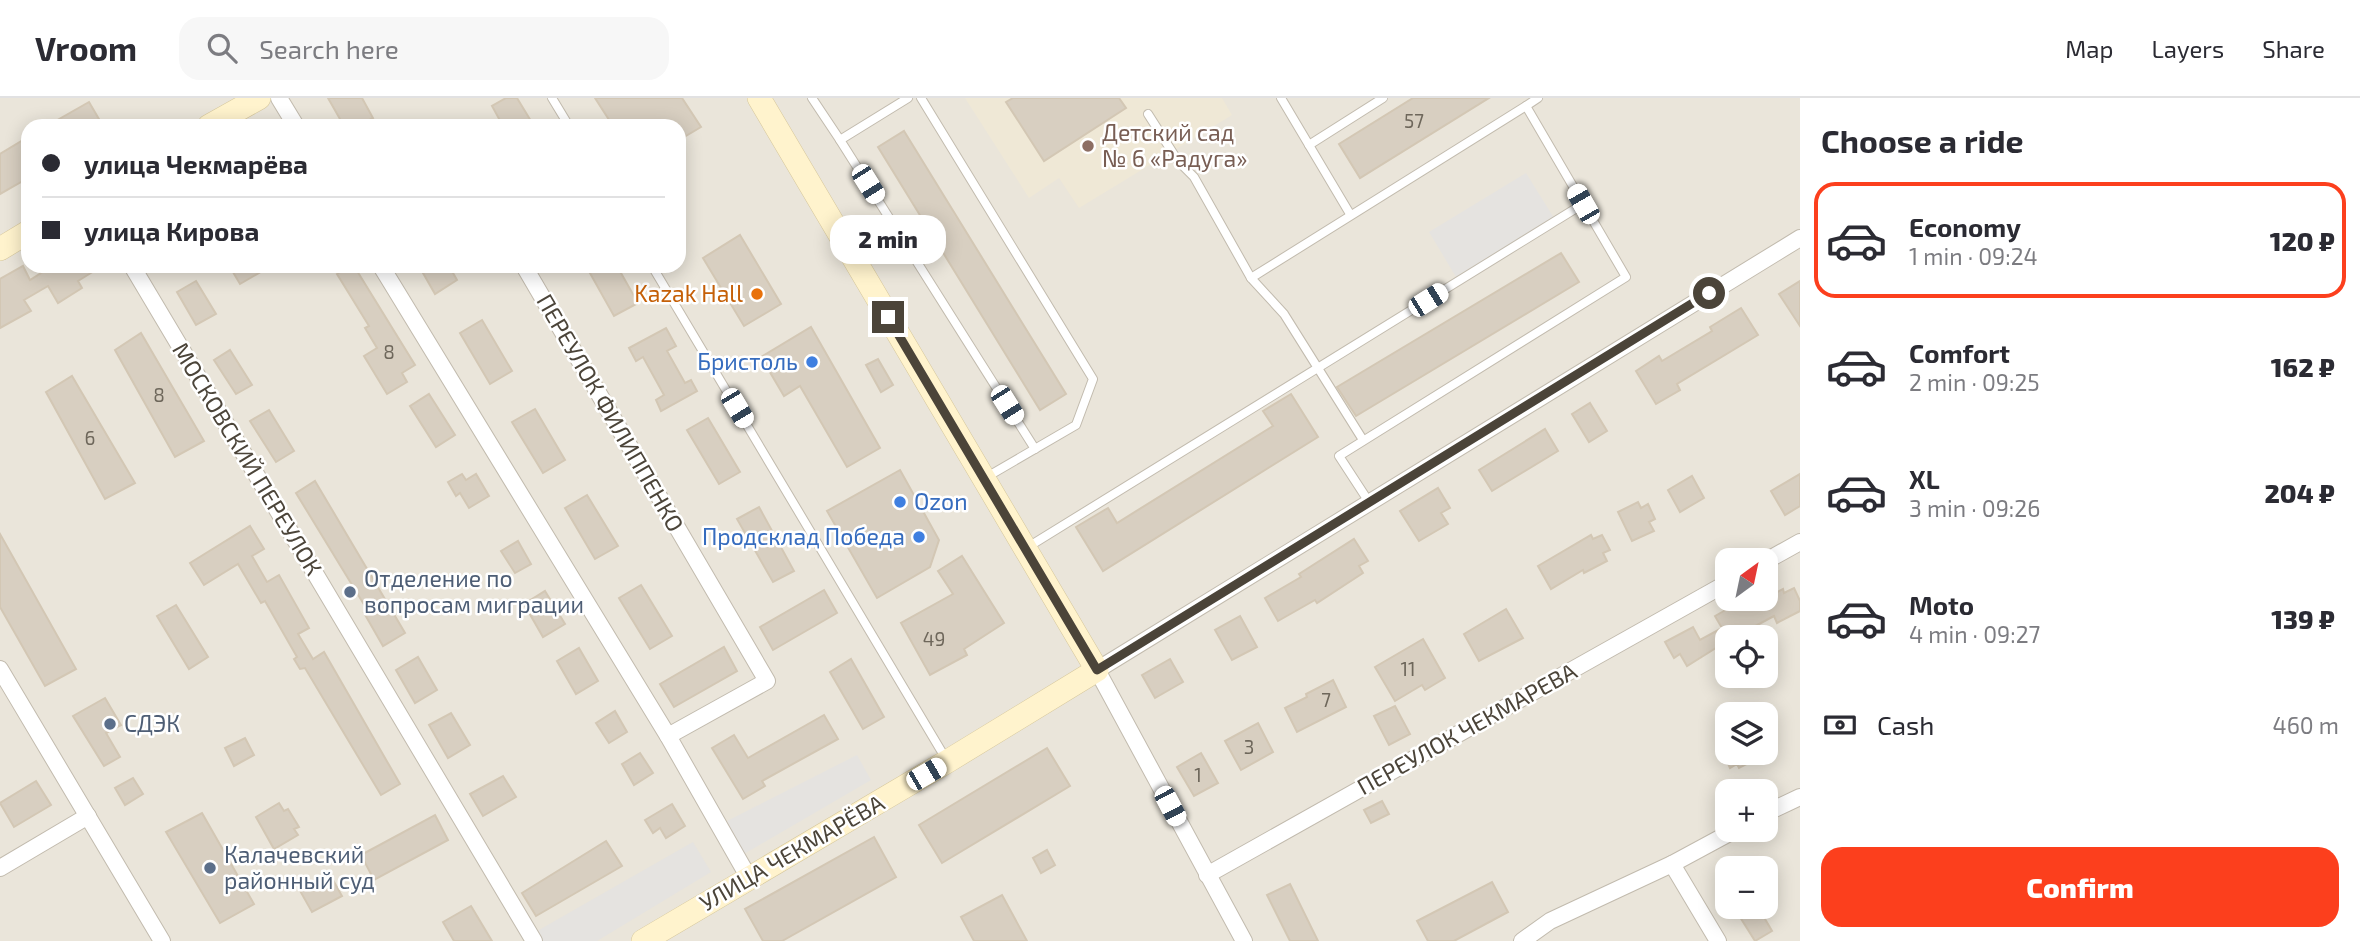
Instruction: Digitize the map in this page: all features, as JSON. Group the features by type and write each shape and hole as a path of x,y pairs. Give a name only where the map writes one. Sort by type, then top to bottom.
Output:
{"street":[{"path":"222,119 259,98"},
{"path":"279,98 292,119"},
{"path":"759,98 1097,670 1244,941"},
{"path":"0,249 21,236"},
{"name":"УЛИЦА ЧЕКМАРЁВА","path":"643,941 948,761 1800,238"},
{"name":"МОСКОВСКИЙ ПЕРЕУЛОК","path":"136,273 534,941"},
{"path":"385,273 668,736 749,878"},
{"name":"ПЕРЕУЛОК ФИЛИППЕНКО","path":"528,273 767,681 668,736"},
{"path":"1778,554 1800,542"},
{"name":"ПЕРЕУЛОК ЧЕКМАРЕВА","path":"1207,875 1715,590"},
{"path":"0,670 162,941"},
{"path":"1778,807 1800,797"},
{"path":"0,869 88,816"},
{"path":"1522,941 1550,921 1715,841"},
{"path":"1672,864 1718,941"}],"lane":[{"path":"552,98 565,119"},
{"path":"812,98 1035,449"},
{"path":"840,140 908,98"},
{"path":"921,98 1093,379 1076,425 984,478"},
{"path":"1280,98 1350,214"},
{"path":"1309,145 1383,98"},
{"path":"1251,278 1538,98"},
{"path":"1369,502 1339,456 1626,277 1526,106"},
{"path":"1148,114 1178,161 1194,177 1251,278 1284,314 1363,440"},
{"path":"1025,548 1583,204"},
{"path":"656,273 948,761"}],"shaded area":[{"path":"0,98 1800,98 1800,941 0,941"},
{"name":"Детский сад № 6 «Радуга»","path":"965,98 1222,98 1232,115 1079,208 1059,178 1029,198"},
{"path":"1526,173 1554,218 1456,277 1429,232"},
{"path":"857,755 871,780 744,854 725,822"},
{"path":"693,842 711,872 597,941 536,941 532,934"}],"building":[{"path":"328,98 362,98 373,118 371,119 340,119"},
{"path":"506,98 517,98 530,119 499,119 492,106"},
{"path":"595,98 682,98 701,127 686,136 686,119 608,119"},
{"path":"1013,98 1119,98 1126,108 1044,161 1006,102"},
{"path":"1413,98 1489,98 1360,178 1339,144"},
{"path":"89,102 99,119 59,119"},
{"path":"904,131 1066,394 1040,410 878,147"},
{"path":"21,141 21,182 0,194 0,154"},
{"path":"740,235 781,304 744,326 703,258"},
{"path":"1561,253 1579,282 1356,416 1337,387"},
{"path":"21,267 21,273 26,273 30,280 41,273 91,273 78,281 82,288 58,303 48,286 24,300 31,311 0,328 0,279"},
{"path":"234,273 259,273 240,284"},
{"path":"358,273 415,365 402,373 407,382 387,394 364,356 377,348 365,328 369,326 337,274"},
{"path":"423,273 453,273 457,280 435,294"},
{"path":"590,273 621,273 638,303 614,316"},
{"path":"196,281 216,314 196,325 177,292"},
{"path":"1800,281 1800,326 1779,294"},
{"path":"1741,308 1758,335 1677,384 1680,390 1656,404 1636,371 1659,356 1662,361 1712,331 1710,327"},
{"path":"482,320 512,371 490,384 460,333"},
{"path":"811,327 880,448 847,467 800,386 784,396 761,357"},
{"path":"666,328 676,346 667,351 685,383 691,380 697,391 661,411 656,400 664,395 643,357 636,361 629,348"},
{"path":"141,333 204,441 175,457 115,350"},
{"path":"230,350 252,385 236,394 214,360"},
{"path":"878,359 893,385 881,392 866,365"},
{"path":"72,376 135,483 105,499 46,392"},
{"path":"429,394 455,435 436,447 410,406"},
{"path":"1291,394 1318,437 1103,571 1076,527 1108,508 1117,523 1273,426 1263,411"},
{"path":"1590,403 1607,431 1589,442 1572,414"},
{"path":"535,409 565,460 543,473 512,422"},
{"path":"269,410 294,451 276,462 250,421"},
{"path":"708,418 740,472 719,484 687,430"},
{"path":"1545,429 1558,451 1492,491 1479,470"},
{"path":"900,470 939,540 930,567 877,598 827,511"},
{"path":"462,474 466,480 476,474 489,496 469,508 460,493 456,496 448,482"},
{"path":"1800,474 1800,506 1785,515 1771,491"},
{"path":"1692,476 1704,498 1680,512 1668,490"},
{"path":"315,481 405,633 383,646 364,613 368,611 296,493"},
{"path":"1438,488 1450,508 1441,513 1448,524 1419,541 1400,511"},
{"path":"587,495 618,546 595,559 565,508"},
{"path":"1638,502 1641,508 1648,504 1655,519 1649,522 1654,531 1632,541 1618,512"},
{"path":"759,507 794,571 773,582 737,519"},
{"path":"250,526 264,549 252,556 267,582 279,575 309,628 298,634 313,659 324,652 400,784 381,795 305,668 300,669 294,659 297,657 265,601 261,603 238,564 204,585 190,563"},
{"path":"0,534 76,669 45,686 0,607"},
{"path":"1591,535 1593,539 1602,535 1610,550 1603,553 1607,561 1584,573 1583,570 1551,589 1538,566"},
{"path":"1354,539 1368,561 1359,566 1363,573 1317,603 1315,600 1278,621 1265,598 1301,577 1299,574"},
{"path":"518,541 531,564 515,573 501,551"},
{"path":"962,556 1004,623 964,649 967,655 930,675 901,623 953,594 938,571"},
{"path":"641,585 672,636 650,649 619,598"},
{"path":"1794,588 1800,601 1800,611 1777,623 1774,616 1757,625 1720,625 1715,616 1724,611 1778,611 1778,592 1783,589 1784,593"},
{"path":"824,590 837,613 773,650 760,627"},
{"path":"545,591 565,624 543,637 524,604"},
{"path":"176,605 208,657 189,669 157,616"},
{"path":"1506,609 1523,638 1479,661 1464,634"},
{"path":"1240,616 1257,647 1232,660 1215,630"},
{"path":"1693,627 1700,640 1715,632 1715,648 1687,666 1680,654 1674,658 1665,642"},
{"path":"1423,639 1445,678 1425,690 1422,685 1395,701 1375,667"},
{"path":"724,647 737,671 674,707 660,684"},
{"path":"579,648 598,681 576,694 557,661"},
{"path":"418,657 437,690 415,703 396,670"},
{"path":"851,659 884,717 863,729 830,672"},
{"path":"1170,659 1183,682 1155,698 1142,675"},
{"path":"1333,680 1346,707 1297,732 1285,708"},
{"path":"105,698 121,725 106,733 120,757 104,766 73,716"},
{"path":"1395,706 1410,734 1389,745 1374,716"},
{"path":"615,711 627,732 609,743 596,723"},
{"path":"451,713 470,745 448,758 429,725"},
{"path":"824,715 838,739 762,781 765,786 743,799 712,748 734,735 748,758"},
{"path":"1258,723 1273,752 1241,770 1225,741"},
{"path":"245,738 254,755 234,766 225,748"},
{"path":"1047,748 1070,786 942,863 919,825"},
{"path":"640,753 653,773 634,785 622,764"},
{"path":"1201,753 1218,783 1194,796 1177,767"},
{"path":"503,776 516,797 483,816 470,794"},
{"path":"133,778 143,794 125,805 115,788"},
{"path":"36,781 51,805 14,827 0,803"},
{"path":"1382,801 1389,814 1371,823 1364,810"},
{"path":"279,803 284,811 288,809 299,827 294,829 298,835 274,849 256,817"},
{"path":"672,804 685,826 666,838 660,828 653,833 645,820"},
{"name":"Калачевский районный суд","path":"202,813 254,904 220,923 166,832"},
{"path":"435,815 448,840 374,880 361,855"},
{"path":"874,837 896,877 782,941 763,941 745,909"},
{"path":"606,841 622,866 536,916 522,893"},
{"path":"1047,850 1055,865 1041,873 1033,858"},
{"path":"329,873 342,896 312,912 299,889"},
{"path":"1492,882 1508,912 1454,941 1428,941 1417,921"},
{"path":"1290,884 1318,941 1290,941 1267,895"},
{"path":"1002,895 1027,941 974,941 961,917"},
{"path":"471,906 492,941 454,941 443,922"},
{"path":"1741,919 1765,919 1772,931 1755,941"}],"place":[{"name":"Детский сад № 6 «Радуга»","path":"1088,146"},
{"name":"Kazak Hall","path":"757,294"},
{"name":"Бристоль","path":"812,362"},
{"name":"Ozon","path":"900,502"},
{"name":"Продсклад Победа","path":"919,537"},
{"name":"Отделение по вопросам миграции","path":"350,592"},
{"name":"СДЭК","path":"110,724"},
{"name":"Калачевский районный суд","path":"210,868"}],"route":[{"path":"888,317 1097,670 1709,293"}]}
